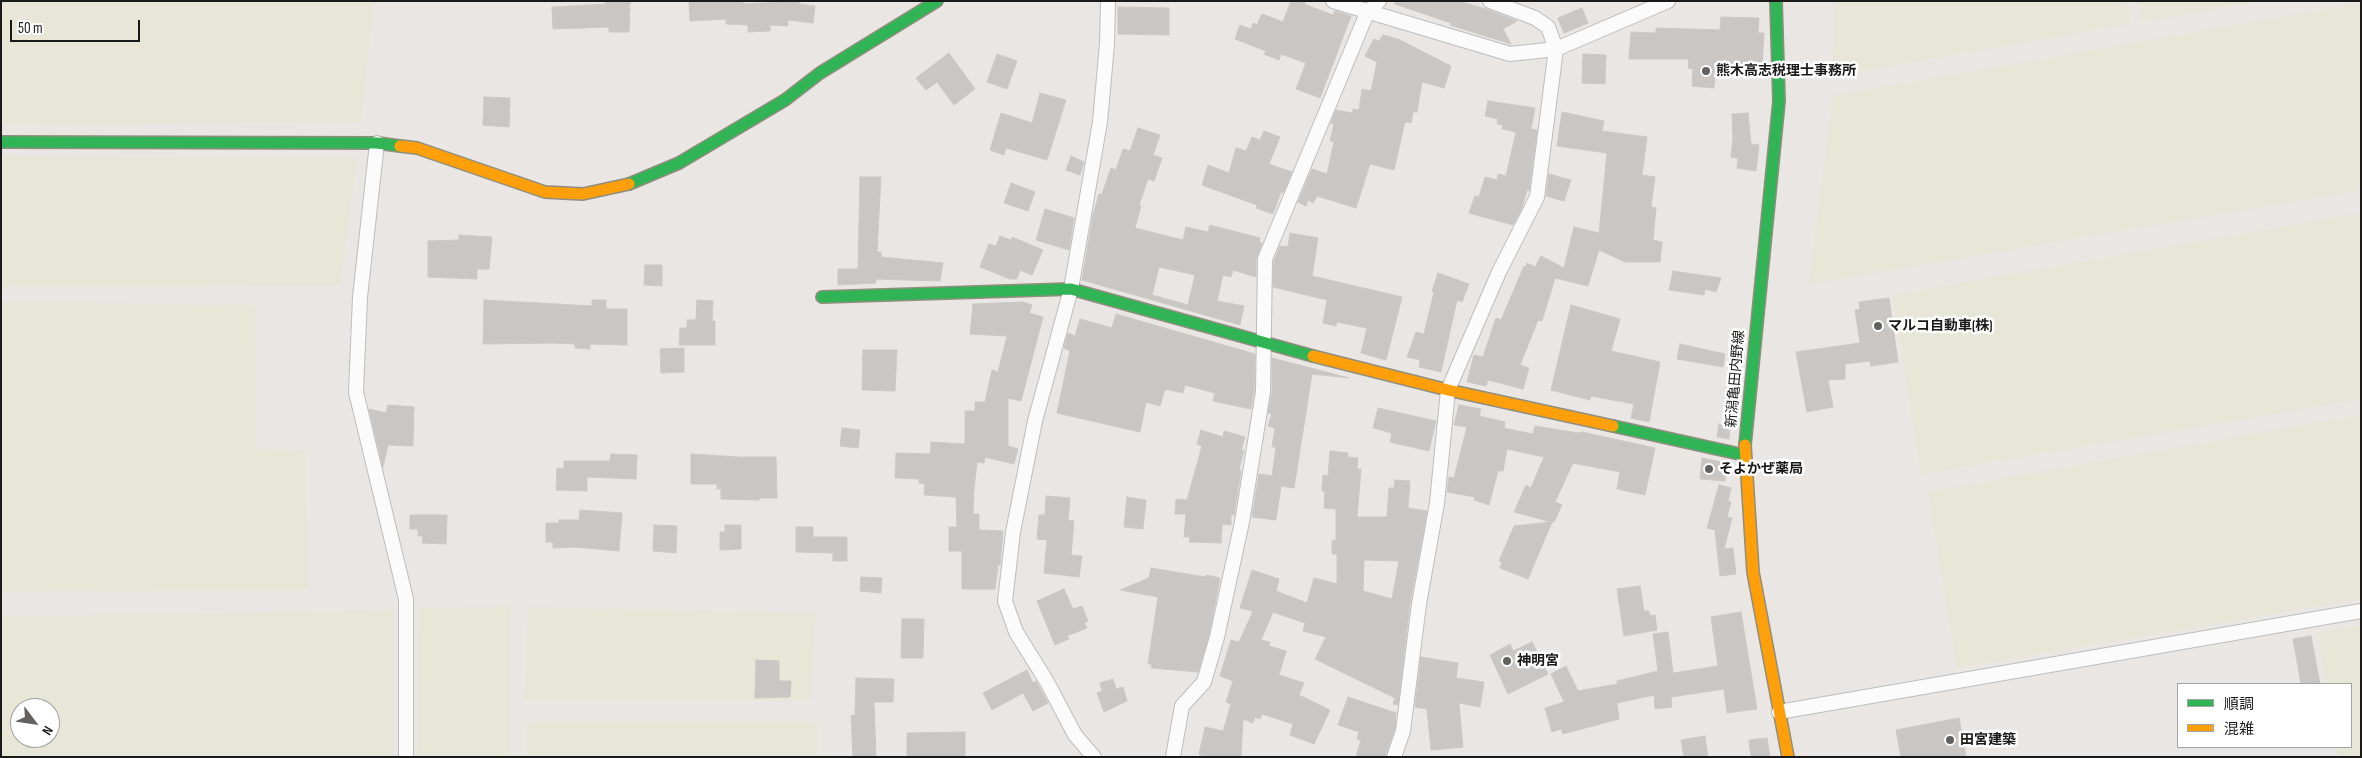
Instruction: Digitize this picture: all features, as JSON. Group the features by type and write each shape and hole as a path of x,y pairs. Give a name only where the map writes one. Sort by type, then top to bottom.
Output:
{"street":[{"path":"1,142 377,143 418,148 545,192 583,194 622,187 679,163 786,100 820,73 937,1"},
{"path":"1094,757 1075,735 1047,682 1016,632 1005,602 1012,532 1034,430 1071,289 1100,122 1107,44 1108,1"},
{"path":"1333,1 1367,13 1510,54 1556,49 1668,1"},
{"path":"1173,757 1182,706 1204,682 1219,627 1242,522 1263,392 1266,259 1367,13 1379,1"},
{"path":"1394,757 1403,731 1419,604 1437,503 1448,390 1499,272 1537,197 1556,49 1548,27 1535,18 1490,1"},
{"name":"新潟亀田内野線","path":"1776,1 1778,101 1744,455 1752,572 1788,757"},
{"path":"377,143 360,297 356,392 406,599 406,757"},
{"path":"822,297 1071,289 1264,344 1448,390 1744,455"},
{"path":"1779,712 2361,611"}],"shaded area":[{"path":"1,1 374,1 361,122 1,125"},
{"path":"1835,1 2126,1 2130,24 1832,76"},
{"path":"2138,1 2260,1 2142,22"},
{"path":"2361,3 2361,190 1809,284 1833,96"},
{"path":"1,156 357,159 340,285 1,287"},
{"path":"2361,213 2361,399 1921,474 1893,295"},
{"path":"1,302 255,305 256,448 305,451 308,590 1,592"},
{"path":"2361,415 2361,599 1957,668 1928,492"},
{"path":"511,607 510,757 417,757 419,608"},
{"path":"528,607 816,613 810,701 525,701"},
{"path":"394,610 393,757 1,757 1,617"},
{"path":"2361,625 2361,757 2338,757 2337,748 2352,748 2352,683 2326,683 2318,632"},
{"path":"527,722 817,722 817,757 527,757"}],"building":[{"path":"606,1 630,1 629,32 609,32 609,27 553,29 552,7 606,4"},
{"path":"689,1 743,1 743,4 799,1 799,4 815,6 813,23 788,20 788,26 770,25 770,31 748,32 748,25 726,24 726,19 690,21"},
{"path":"1291,1 1306,1 1304,4 1333,15 1335,11 1351,16 1320,98 1296,89 1306,63 1281,54 1279,60 1264,54 1266,51 1235,39 1240,25 1251,29 1253,23 1257,25 1262,14 1283,22"},
{"path":"1395,1 1458,1 1486,9 1517,21 1503,29 1511,44 1450,25 1451,23 1395,4"},
{"path":"1118,7 1169,8 1169,35 1118,34"},
{"path":"1582,8 1588,23 1564,33 1558,18"},
{"path":"1721,17 1759,18 1758,33 1764,33 1762,67 1716,65 1714,88 1692,86 1693,69 1688,68 1689,59 1629,59 1631,32 1656,33 1656,28 1720,30"},
{"path":"1383,35 1398,39 1451,66 1444,88 1422,82 1417,112 1413,112 1411,123 1405,122 1394,170 1370,164 1356,208 1317,196 1313,203 1308,200 1306,206 1298,202 1312,169 1327,174 1334,142 1330,141 1334,124 1331,123 1336,110 1352,113 1353,109 1359,110 1362,89 1371,91 1377,62 1365,56 1374,39 1379,41"},
{"path":"949,53 975,89 954,105 937,82 926,90 916,78"},
{"path":"997,54 1017,61 1007,89 987,82"},
{"path":"1583,54 1606,55 1605,84 1582,83"},
{"path":"1040,93 1066,100 1047,160 1006,148 1004,155 990,150 1001,113 1032,123"},
{"path":"484,97 510,98 509,127 483,125"},
{"path":"1488,101 1535,108 1531,129 1537,130 1529,191 1527,190 1522,208 1513,225 1469,213 1475,196 1479,197 1485,177 1497,180 1498,174 1506,176 1516,132 1502,129 1503,125 1497,124 1498,119 1485,116"},
{"path":"1562,112 1604,121 1602,131 1647,137 1642,175 1655,177 1651,207 1656,208 1653,240 1662,242 1660,262 1625,262 1599,250 1588,286 1555,278 1542,321 1538,320 1520,365 1529,368 1523,389 1488,380 1486,386 1467,382 1474,355 1483,357 1496,318 1501,320 1524,266 1526,267 1527,263 1535,267 1541,256 1564,268 1574,227 1599,233 1607,153 1557,146"},
{"path":"1748,113 1751,144 1759,145 1756,171 1737,168 1738,158 1731,157 1733,138 1732,114"},
{"path":"1138,128 1160,135 1153,155 1162,158 1154,181 1148,179 1139,205 1141,206 1135,228 1183,240 1186,227 1208,232 1210,225 1260,238 1259,243 1262,243 1256,259 1256,277 1233,270 1231,277 1223,275 1217,301 1244,306 1240,325 1082,280 1093,215 1099,194 1102,194 1111,168 1116,170 1123,149 1130,151","holes":["1159,267 1195,275 1188,305 1152,295"]},
{"path":"1264,131 1280,137 1269,164 1292,172 1283,193 1281,192 1273,214 1256,208 1257,205 1202,185 1208,165 1229,173 1236,148 1246,151 1252,137 1260,140"},
{"path":"1071,156 1084,162 1080,175 1066,170"},
{"path":"1549,174 1571,180 1564,201 1546,196"},
{"path":"860,177 881,177 877,252 881,252 881,257 943,263 940,281 876,279 876,283 838,285 838,269 858,269"},
{"path":"1011,183 1035,192 1028,211 1004,203"},
{"path":"1045,209 1074,218 1069,250 1036,240"},
{"path":"1290,233 1318,238 1312,276 1402,297 1386,360 1361,353 1367,328 1337,322 1336,326 1323,323 1327,300 1273,287 1274,261 1280,246 1288,247"},
{"path":"459,235 492,237 489,269 477,269 477,279 428,277 428,241 459,240"},
{"path":"1000,236 1011,240 1012,237 1043,250 1032,275 1020,270 1017,279 1010,279 980,267 989,244 996,246"},
{"path":"645,265 662,265 662,286 644,285"},
{"path":"1673,271 1721,278 1716,292 1705,289 1704,295 1669,290"},
{"path":"1438,273 1469,284 1462,302 1457,300 1441,372 1419,367 1420,360 1407,357 1416,332 1424,334 1434,292 1432,291"},
{"path":"1889,298 1898,362 1871,366 1870,361 1845,364 1845,379 1828,380 1833,407 1807,412 1796,352 1860,343 1855,310 1860,309 1859,302"},
{"path":"484,300 592,306 592,300 606,300 606,309 627,309 627,345 590,344 590,349 575,348 575,344 554,343 483,344"},
{"path":"697,300 713,301 712,321 715,321 715,345 679,345 680,328 687,328 687,320 696,320"},
{"path":"1023,302 1032,305 1029,313 1043,317 1021,401 1008,398 1008,446 1018,449 1014,464 985,457 984,463 977,462 974,489 973,514 979,514 979,530 1003,531 1000,565 998,565 995,589 962,589 962,551 949,551 949,527 957,527 956,497 924,495 925,484 919,483 919,479 895,478 896,453 930,454 931,442 965,444 965,411 975,411 975,402 985,402 992,370 998,372 1007,336 970,334 973,304"},
{"path":"1571,305 1620,319 1611,351 1660,362 1649,422 1631,418 1634,404 1591,396 1590,400 1551,390"},
{"path":"1116,314 1255,354 1254,391 1251,409 1213,401 1215,393 1185,385 1183,393 1165,389 1160,406 1146,402 1140,432 1057,413 1070,351 1064,348 1068,333 1075,336 1080,319 1112,328"},
{"path":"1680,344 1725,354 1723,367 1677,359"},
{"path":"684,348 684,372 661,373 660,349"},
{"path":"863,350 897,350 895,391 862,390"},
{"path":"1272,358 1349,378 1312,374 1294,488 1281,486 1276,520 1252,517 1259,474 1272,476 1276,447 1272,447 1275,428 1268,426 1272,414 1268,413 1272,392"},
{"path":"388,405 414,407 413,446 388,445 383,467 369,409 386,413"},
{"path":"1459,405 1481,409 1479,416 1505,422 1504,428 1533,434 1535,426 1582,432 1655,448 1645,495 1617,489 1620,472 1573,463 1555,502 1562,505 1554,522 1552,522 1528,579 1500,568 1502,562 1499,561 1514,526 1551,522 1514,512 1526,485 1531,488 1544,457 1507,449 1503,471 1498,471 1489,505 1474,500 1475,497 1447,492 1449,477 1454,478 1467,427 1454,425"},
{"path":"1378,408 1436,421 1429,451 1390,442 1392,433 1373,428"},
{"path":"1719,424 1730,425 1729,439 1717,437"},
{"path":"842,428 860,430 858,448 840,446"},
{"path":"1201,430 1223,437 1224,431 1245,437 1241,450 1244,450 1239,470 1241,471 1234,515 1231,514 1231,525 1222,524 1221,543 1189,542 1190,537 1184,537 1186,514 1175,514 1176,499 1187,500 1202,446 1197,444"},
{"path":"1330,451 1348,453 1348,457 1358,458 1357,469 1361,469 1357,517 1387,517 1389,488 1394,488 1395,480 1410,481 1408,508 1427,511 1410,603 1398,705 1393,704 1395,698 1315,659 1326,637 1303,631 1305,623 1273,612 1261,640 1270,642 1269,646 1286,651 1279,675 1304,683 1299,695 1330,710 1314,744 1290,735 1293,724 1262,714 1260,719 1255,717 1253,723 1243,719 1241,757 1203,757 1199,754 1205,727 1223,731 1231,704 1226,702 1233,681 1220,676 1231,640 1239,642 1253,611 1240,608 1252,570 1279,579 1276,591 1307,603 1314,578 1337,584 1337,554 1332,554 1332,541 1336,540 1336,509 1324,508 1325,491 1322,491 1323,475 1328,476","holes":["1364,560 1399,561 1392,599 1363,591"]},
{"path":"611,454 637,455 636,479 587,477 587,491 556,490 557,468 564,469 564,461 610,461"},
{"path":"691,454 776,457 777,498 759,498 759,500 721,499 721,489 717,489 717,484 691,484"},
{"path":"1702,458 1727,463 1725,481 1700,479"},
{"path":"1719,485 1731,488 1728,501 1731,502 1727,517 1732,518 1724,549 1733,548 1736,574 1720,576 1715,530 1707,528"},
{"path":"1046,496 1070,498 1068,520 1074,521 1071,555 1082,556 1079,577 1044,573 1047,540 1037,539 1039,515 1045,515"},
{"path":"1127,497 1146,500 1143,529 1124,527"},
{"path":"580,510 622,513 619,551 574,547 553,548 553,542 546,542 546,523 559,523 559,520 579,520"},
{"path":"410,515 447,515 446,544 422,543 423,536 418,536 418,529 410,529"},
{"path":"654,525 677,526 676,553 653,551"},
{"path":"725,525 741,525 741,549 720,550 720,532 725,532"},
{"path":"796,527 813,527 813,537 847,537 847,561 833,561 833,553 796,552"},
{"path":"1151,568 1220,578 1209,635 1198,672 1151,668 1152,664 1148,664 1158,597 1120,590 1149,578"},
{"path":"861,577 882,578 881,593 860,591"},
{"path":"1640,586 1644,611 1649,611 1650,616 1655,615 1657,630 1624,636 1617,589"},
{"path":"1064,589 1073,609 1082,606 1088,621 1084,623 1087,628 1067,636 1069,639 1055,645 1037,601"},
{"path":"1741,612 1757,709 1727,713 1724,689 1671,697 1672,707 1655,709 1654,695 1617,703 1619,719 1563,734 1561,729 1552,732 1545,708 1564,702 1551,674 1566,666 1578,691 1617,684 1617,681 1658,671 1653,634 1668,632 1673,673 1718,666 1711,617"},
{"path":"902,619 924,619 923,658 901,658"},
{"path":"2311,636 2320,683 2301,683 2293,639"},
{"path":"1532,642 1548,674 1508,694 1490,655 1510,644 1513,651"},
{"path":"1421,657 1458,663 1456,678 1484,682 1480,707 1459,703 1463,747 1431,750 1427,709 1415,707"},
{"path":"756,660 779,661 779,681 791,681 790,697 755,698"},
{"path":"1027,670 1033,683 1036,681 1048,703 1033,711 1023,693 992,710 983,693"},
{"path":"856,678 894,679 893,702 874,702 876,757 853,757 851,716 855,715"},
{"path":"1113,679 1116,689 1123,687 1127,701 1104,712 1097,693 1102,691 1100,683"},
{"path":"1348,697 1396,713 1395,728 1385,757 1356,757 1361,740 1357,739 1359,732 1338,725"},
{"path":"1959,718 1966,757 1901,757 1896,730"},
{"path":"965,732 965,757 907,757 907,733"},
{"path":"1705,736 1708,757 1684,757 1681,740"},
{"path":"1767,738 1770,757 1751,757 1749,740"}],"traffic: fast":[{"path":"629,184 679,163 785,100 820,73 937,1"},
{"path":"1745,445 1779,101 1776,1"},
{"path":"1,142 377,143 400,146"},
{"path":"822,297 1071,289 1313,356"},
{"path":"1613,426 1744,455"}],"traffic: slow":[{"path":"400,146 417,148 545,192 583,194 629,184"},
{"path":"1313,356 1448,390 1613,426"},
{"path":"1745,445 1753,572 1788,757"}],"place":[{"name":"熊木高志税理士事務所","path":"1706,71"},
{"name":"マルコ自動車(株)","path":"1878,326"},
{"name":"そよかぜ薬局","path":"1709,469"},
{"name":"神明宮","path":"1507,661"},
{"name":"田宮建築","path":"1950,740"}]}
